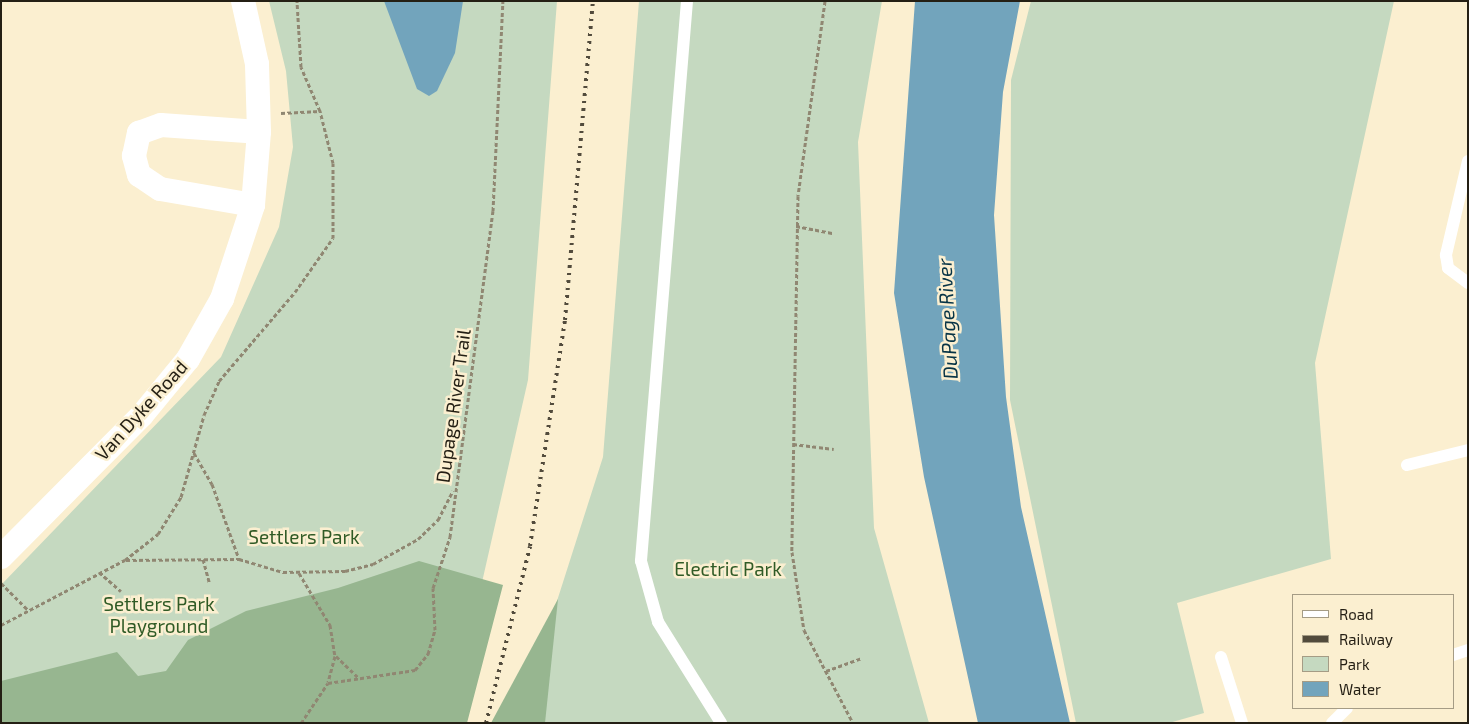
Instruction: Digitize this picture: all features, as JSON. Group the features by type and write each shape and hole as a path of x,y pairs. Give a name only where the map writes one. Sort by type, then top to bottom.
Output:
{"street":[{"name":"Van Dyke Road","path":"6,544 142,414 188,359 222,299 253,205 259,122 257,64 244,1"},
{"path":"253,205 160,189 139,175 134,156 139,133 161,125 259,122"}],"lane":[{"path":"687,1 641,561 658,622 721,723"},
{"path":"1468,161 1446,255 1448,268 1468,283"},
{"path":"1407,465 1468,450"},
{"path":"1454,654 1468,650"},
{"path":"1221,657 1242,723"},
{"path":"1332,723 1346,709"}],"path":[{"path":"1,625 27,609 126,560 158,534 181,497 219,381 295,292 333,238 333,163 320,111 301,67 297,1"},
{"name":"Dupage River Trail","path":"328,683 358,677 405,673 415,670 428,654 435,630 433,588 450,537 493,211 503,1"},
{"path":"825,1 796,226 793,444 795,590 804,630 853,723"},
{"path":"259,122 320,111"},
{"path":"796,226 833,233"},
{"path":"793,444 834,449"},
{"path":"194,453 212,484 240,559"},
{"path":"126,560 240,559 300,573 345,571 396,553 438,520 455,488"},
{"path":"203,559 209,582"},
{"path":"100,572 121,591"},
{"path":"300,573 330,624 335,656 328,683 301,723"},
{"path":"1,584 27,609"},
{"path":"335,656 358,677"},
{"path":"826,671 861,658"}],"green space":[{"name":"Settlers Park","path":"269,1 557,1 528,380 450,723 1,723 1,585 221,357 279,227 293,147 286,71"},
{"name":"Electric Park","path":"639,1 882,1 858,142 874,528 929,723 518,723 603,457"},
{"path":"1031,1 1394,1 1315,363 1331,559 1177,603 1204,713 1169,723 1076,723 1010,400 1011,80"},
{"path":"419,561 503,585 467,723 1,723 1,681 117,652 138,676 166,671 188,640 246,611 338,588"},
{"path":"558,599 545,723 491,723"}],"water":[{"path":"384,1 463,1 455,53 437,91 429,96 417,89"},
{"name":"DuPage River","path":"915,1 1020,1 1003,92 994,215 1006,397 1021,507 1070,723 978,723 924,477 894,293"}],"railway":[{"path":"486,723 530,546 565,320 593,1"}],"park label":[{"name":"Settlers Park Playground","path":"159,615"}]}
